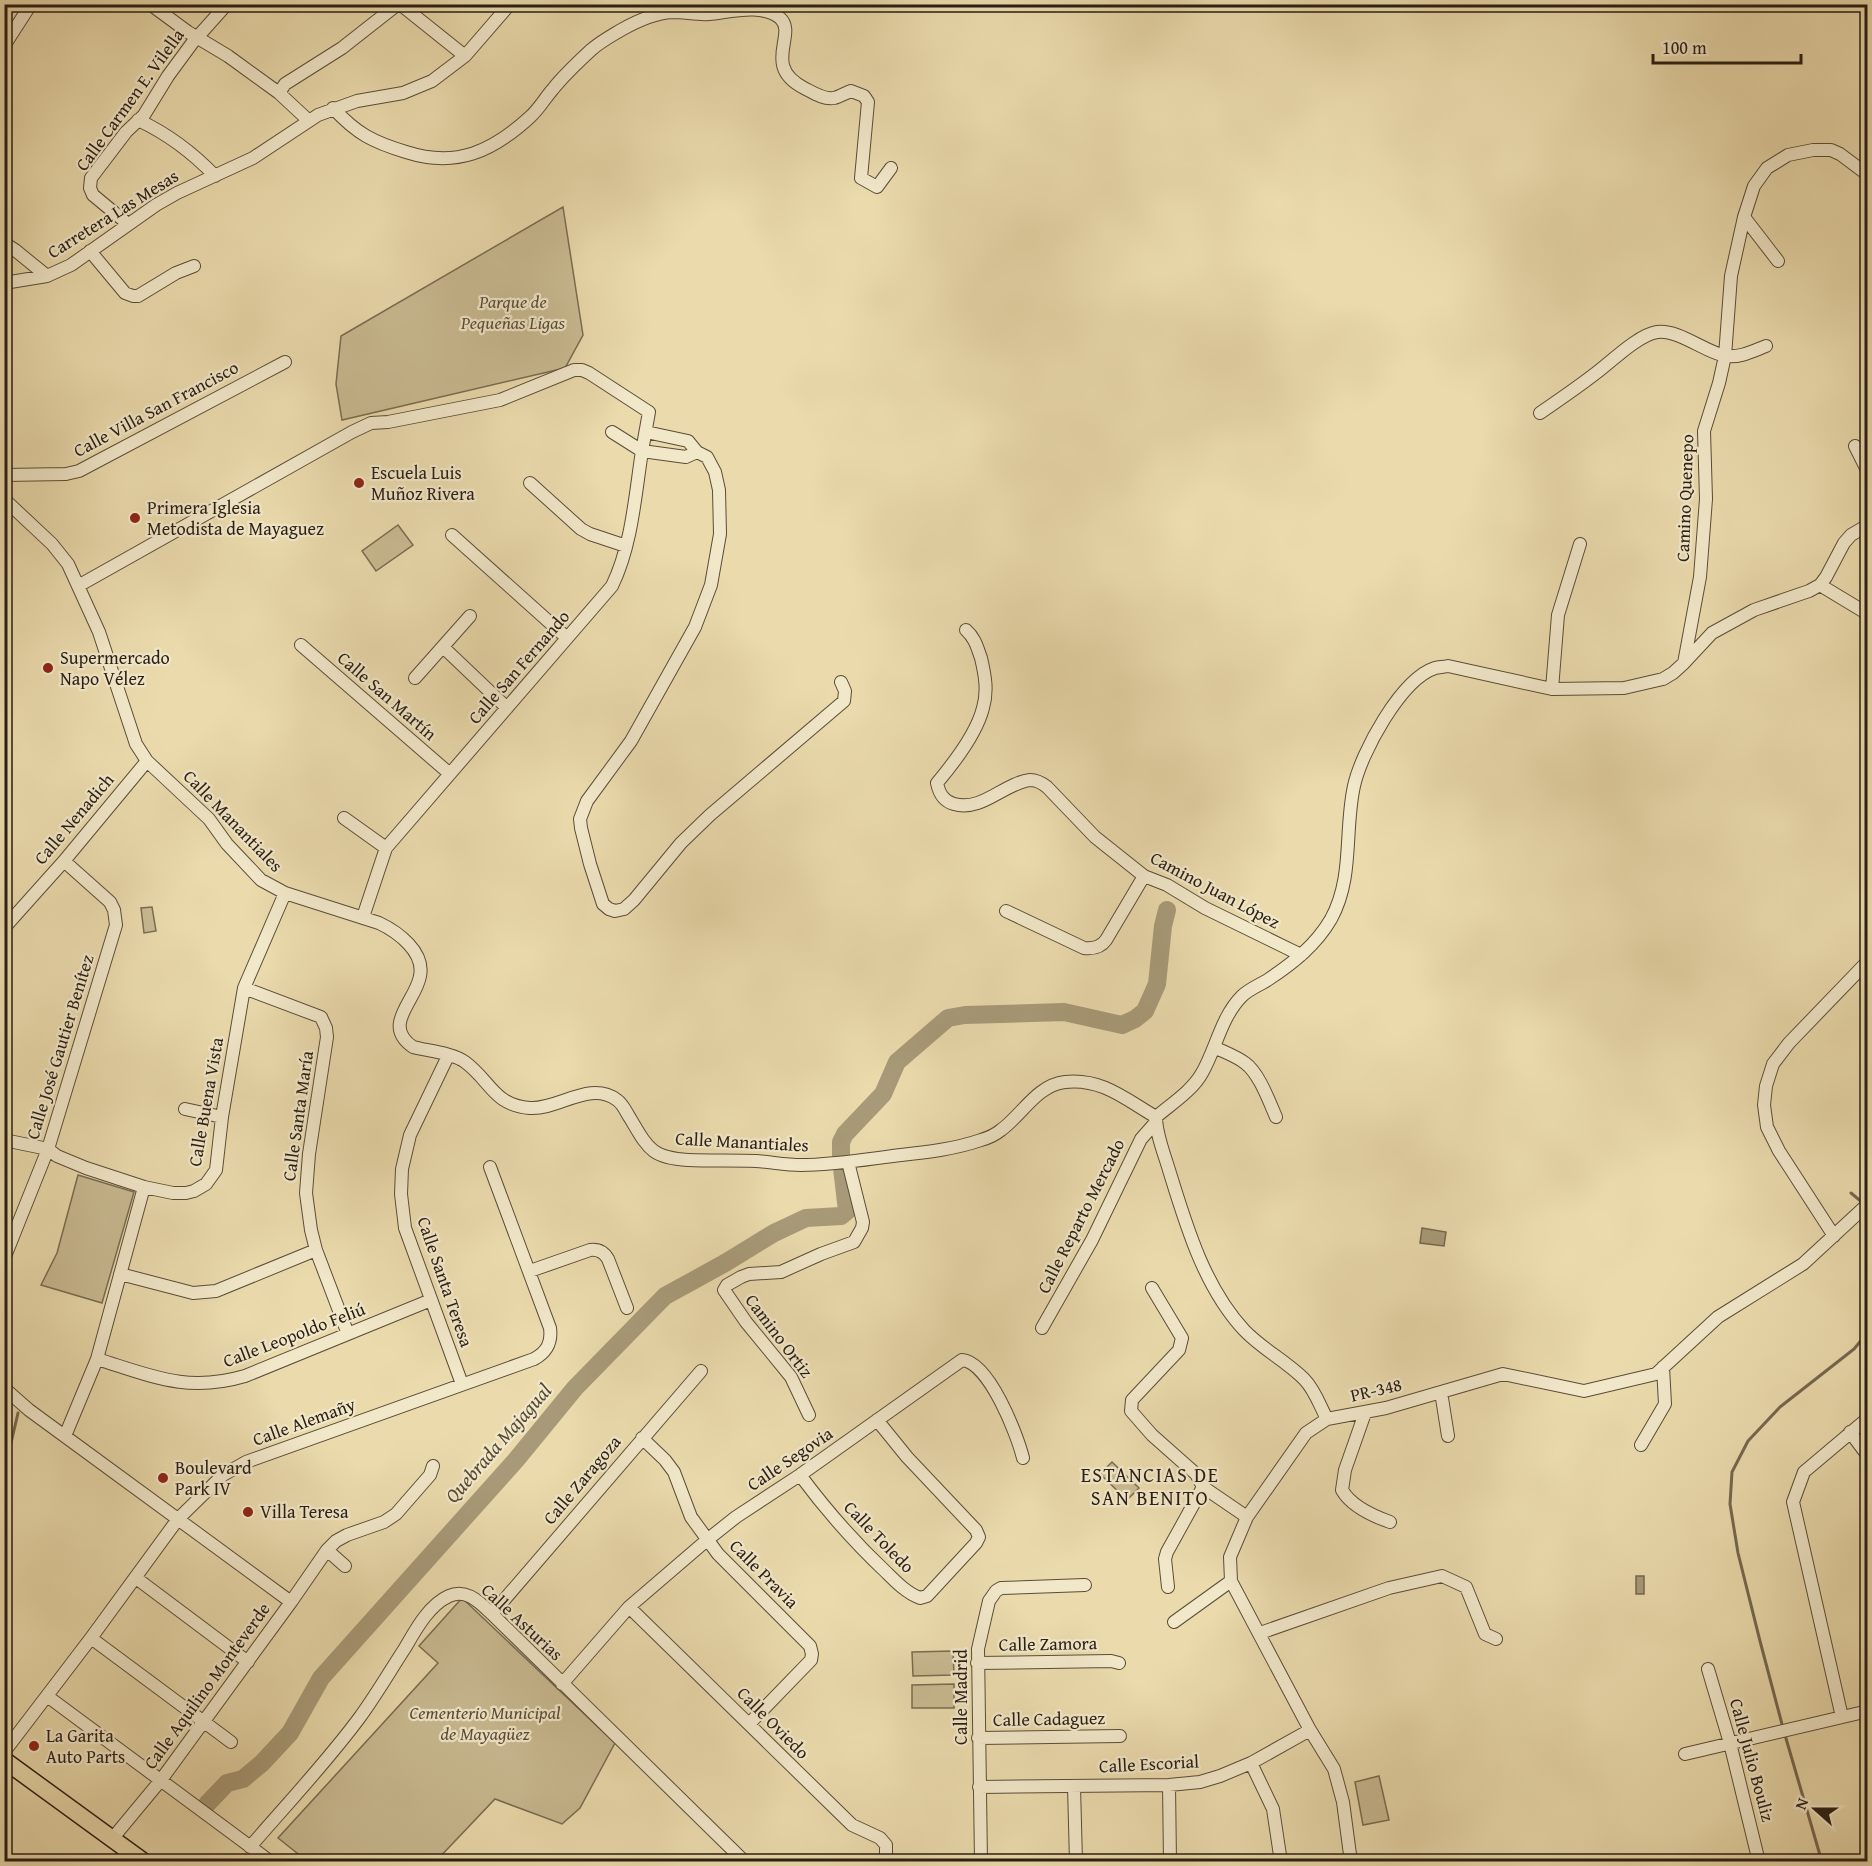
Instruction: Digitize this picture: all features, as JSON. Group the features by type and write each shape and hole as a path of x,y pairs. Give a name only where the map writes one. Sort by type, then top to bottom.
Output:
{"main road":[{"path":"4,1760 144,1862"}],"street":[{"path":"4,46 9,29 32,4"},
{"path":"150,4 279,93 308,120"},
{"name":"Calle Carmen E. Vilella","path":"128,224 91,192 89,184 91,178 126,132 144,115 168,76 227,4"},
{"path":"279,93 285,84 337,52 399,4 465,56"},
{"name":"Carretera Las Mesas","path":"4,284 47,276 71,265 128,224 177,193 253,158 308,120 333,108 357,101 383,98 419,88 432,81 465,56 510,4"},
{"path":"333,108 358,132 394,148 425,157 461,158 473,155 500,141 531,117 552,89 592,50 602,41 635,22 670,12 706,14 762,10 780,18 784,24 786,32 782,49 784,69 794,83 820,96 833,99 850,91 864,96 868,102 861,178 877,187 891,168"},
{"path":"138,120 151,126 200,160 215,176"},
{"name":"Camino Quenepo","path":"1684,663 1700,577 1706,499 1704,431 1725,356 1731,276 1744,217 1754,186 1767,168 1788,154 1813,150 1831,150 1868,174"},
{"path":"1744,217 1778,261"},
{"path":"4,243 47,276"},
{"path":"90,251 125,293 133,297 176,273 194,266"},
{"path":"1540,413 1645,336 1655,332 1678,336 1725,356 1745,355 1766,346"},
{"name":"Calle Villa San Francisco","path":"4,475 66,474 79,471 285,362"},
{"path":"78,586 342,437 371,423 388,422 500,400 574,370 582,370 649,412 646,432 688,441 711,463 719,490 720,534 716,561 711,585 695,627 632,741 587,801 580,819 603,904 615,911 624,909 634,900 681,843 711,814 844,701 841,682"},
{"path":"612,432 642,451 686,458 697,452"},
{"name":"Calle San Fernando","path":"363,918 386,848 612,586 622,564 626,546 646,432"},
{"path":"1855,446 1868,472"},
{"path":"530,483 581,529 626,546"},
{"name":"Calle Manantiales","path":"4,499 61,554 68,564 99,632 136,744 147,761 209,819 227,844 261,880 285,893 385,926 401,936 419,961 420,976 400,1017 399,1025 404,1039 413,1047 465,1062 504,1101 520,1107 538,1108 593,1094 611,1096 622,1104 648,1147 661,1156 688,1160 757,1161 802,1165 848,1162 948,1149 978,1141 1000,1131 1040,1094 1049,1087 1062,1082 1089,1082 1106,1088 1156,1119"},
{"path":"1868,525 1851,535 1844,543 1820,585 1868,614"},
{"path":"452,535 567,638"},
{"path":"1552,688 1558,615 1580,544"},
{"name":"Calle Reparto Mercado","path":"1042,1328 1092,1240 1141,1138 1156,1119 1202,1074 1226,1021 1244,995 1301,956 1332,918 1345,883 1352,801 1359,770 1381,725 1406,689 1433,669 1448,666 1552,688 1624,688 1663,679 1684,663 1712,633 1754,610 1820,585"},
{"path":"416,678 470,616"},
{"name":"Camino Juan López","path":"966,630 972,636 985,673 985,697 979,719 952,765 937,783 946,801 960,805 976,804 1028,780 1040,782 1095,837 1144,876 1167,885 1205,908 1301,956"},
{"name":"Calle San Martín","path":"301,645 450,774"},
{"path":"443,647 507,708"},
{"name":"Calle Nenadich","path":"4,928 64,861 147,761"},
{"path":"344,818 386,848"},
{"name":"Calle José Gautier Benítez","path":"4,1259 48,1149 116,925 114,910 110,902 64,861"},
{"path":"1006,910 1084,948 1097,947 1103,945 1144,876"},
{"name":"Calle Buena Vista","path":"4,1140 48,1149 57,1156 86,1168 144,1187 173,1193 186,1193 206,1184 216,1170 222,1117 244,988 285,893"},
{"path":"1834,1236 1779,1151 1767,1127 1764,1105 1766,1086 1773,1064 1789,1043 1868,961"},
{"name":"Calle Santa María","path":"244,988 321,1017 326,1028 327,1037 306,1173 308,1214 316,1250 348,1334"},
{"path":"1214,1047 1243,1061 1250,1067 1276,1117"},
{"name":"Calle Santa Teresa","path":"448,1056 410,1135 401,1181 401,1203 405,1228 462,1384"},
{"path":"186,1109 222,1117"},
{"path":"1156,1119 1185,1220 1215,1288 1244,1330 1305,1380 1327,1419"},
{"name":"Camino Ortiz","path":"809,1415 791,1377 746,1322 724,1290 727,1285 741,1276 781,1272 855,1242 863,1222 848,1162"},
{"name":"Calle Alemañy","path":"4,1752 92,1638 178,1519 223,1475 246,1462 534,1359 547,1349 551,1336 550,1328 490,1167"},
{"path":"65,1436 97,1359 144,1187"},
{"name":"PR-348","path":"1231,1581 1230,1557 1247,1517 1306,1433 1327,1419 1365,1413 1503,1374 1584,1391 1656,1374 1718,1317 1803,1264 1868,1204"},
{"path":"120,1274 193,1293 203,1293 216,1291 316,1250"},
{"path":"530,1271 590,1250 599,1251 608,1259 627,1308"},
{"path":"1152,1288 1182,1338 1182,1343 1179,1350 1132,1400 1131,1411 1152,1434 1196,1474 1203,1487 1247,1517"},
{"name":"Calle Leopoldo Feliú","path":"97,1359 173,1382 206,1384 225,1382 245,1376 431,1300"},
{"name":"Calle Segovia","path":"562,1684 629,1606 707,1540 736,1517 800,1475 962,1360 968,1360 977,1366 1003,1405 1023,1458"},
{"path":"1641,1445 1665,1404 1663,1367"},
{"name":"Calle Zaragoza","path":"492,1614 701,1371"},
{"path":"4,1389 29,1410 291,1602"},
{"path":"1441,1392 1448,1436"},
{"path":"1365,1413 1345,1470 1342,1490 1345,1496 1361,1508 1390,1522"},
{"path":"1842,1717 1793,1502 1804,1472 1868,1418"},
{"name":"Calle Toledo","path":"800,1475 816,1497 868,1556 905,1590 920,1598 927,1596 979,1537 976,1530 877,1420"},
{"path":"1850,1432 1868,1456"},
{"name":"Calle Pravia","path":"642,1438 674,1472 691,1517 718,1554 810,1646 811,1660 749,1724"},
{"name":"Calle Aquilino Monteverde","path":"112,1839 161,1780 327,1550 347,1534 384,1522 396,1514 430,1475 433,1466"},
{"path":"1168,1587 1165,1559 1167,1552 1203,1487"},
{"path":"327,1550 345,1566"},
{"path":"1260,1633 1389,1588 1442,1576 1466,1587 1485,1634 1496,1639"},
{"path":"135,1578 248,1662"},
{"path":"1174,1622 1231,1581 1310,1730 1334,1769 1343,1802 1351,1862"},
{"name":"Calle Madrid","path":"981,1862 977,1663 989,1601 1001,1588 1085,1586"},
{"name":"Calle Asturias","path":"250,1847 348,1733 421,1622 448,1596 457,1593 472,1596 492,1614 745,1862"},
{"name":"Calle Oviedo","path":"629,1606 852,1825 880,1838 886,1845 886,1862"},
{"path":"92,1638 231,1742"},
{"name":"Calle Zamora","path":"977,1663 1111,1661 1119,1663"},
{"name":"Calle Julio Bouliz","path":"1708,1669 1730,1743 1759,1862"},
{"path":"47,1696 271,1862"},
{"path":"1685,1754 1868,1711"},
{"name":"Calle Escorial","path":"979,1787 1169,1785 1200,1782 1251,1763 1310,1730"},
{"name":"Calle Cadaguez","path":"978,1738 1120,1736"},
{"path":"1251,1763 1273,1809 1281,1862"},
{"path":"1169,1785 1170,1862"},
{"path":"1074,1786 1076,1862"}],"green space":[{"name":"Parque de Pequeñas Ligas","path":"563,207 583,335 565,368 342,420 336,384 341,336"},
{"path":"398,525 413,545 376,571 362,551"},
{"path":"152,907 156,931 144,933 141,908"},
{"path":"78,1175 134,1192 102,1303 41,1285 57,1253"},
{"path":"1112,1462 1139,1488 1127,1500 1100,1474"},
{"name":"Cementerio Municipal de Mayagüez","path":"462,1598 615,1743 580,1808 562,1824 495,1799 436,1861 307,1861 278,1838 438,1663 419,1646"},
{"path":"953,1651 954,1675 913,1676 912,1652"},
{"path":"954,1684 954,1708 912,1708 912,1685"},
{"path":"1379,1776 1389,1820 1363,1825 1355,1782"}],"shaded area":[{"path":"1422,1228 1446,1232 1444,1246 1420,1243"},
{"path":"1636,1576 1644,1576 1644,1594 1636,1594"}],"waterway":[{"name":"Quebrada Majagual","path":"841,1155 841,1142 845,1134 883,1094 897,1062 948,1018 965,1015 1064,1012 1122,1025 1135,1019 1145,1011 1157,984 1163,926 1167,910"},
{"name":"Quebrada Majagual","path":"207,1804 227,1783 243,1779 262,1763 290,1733 321,1678 516,1460 575,1388 665,1296 774,1233 806,1218 841,1216 847,1211 842,1168"},
{"path":"1851,1193 1863,1203"},
{"path":"1783,1728 1738,1553 1730,1504 1732,1472 1748,1441 1780,1407 1854,1349 1868,1332"},
{"path":"4,1473 18,1413"},
{"path":"1785,1735 1822,1862"}],"place":[{"name":"Escuela Luis Muñoz Rivera","path":"359,483"},
{"name":"Primera Iglesia Metodista de Mayaguez","path":"135,518"},
{"name":"Supermercado Napo Vélez","path":"48,668"},
{"name":"Boulevard Park IV","path":"163,1478"},
{"name":"Villa Teresa","path":"248,1512"},
{"name":"La Garita Auto Parts","path":"34,1746"}],"district":[{"name":"ESTANCIAS DE SAN BENITO","path":"1150,1486"}]}
